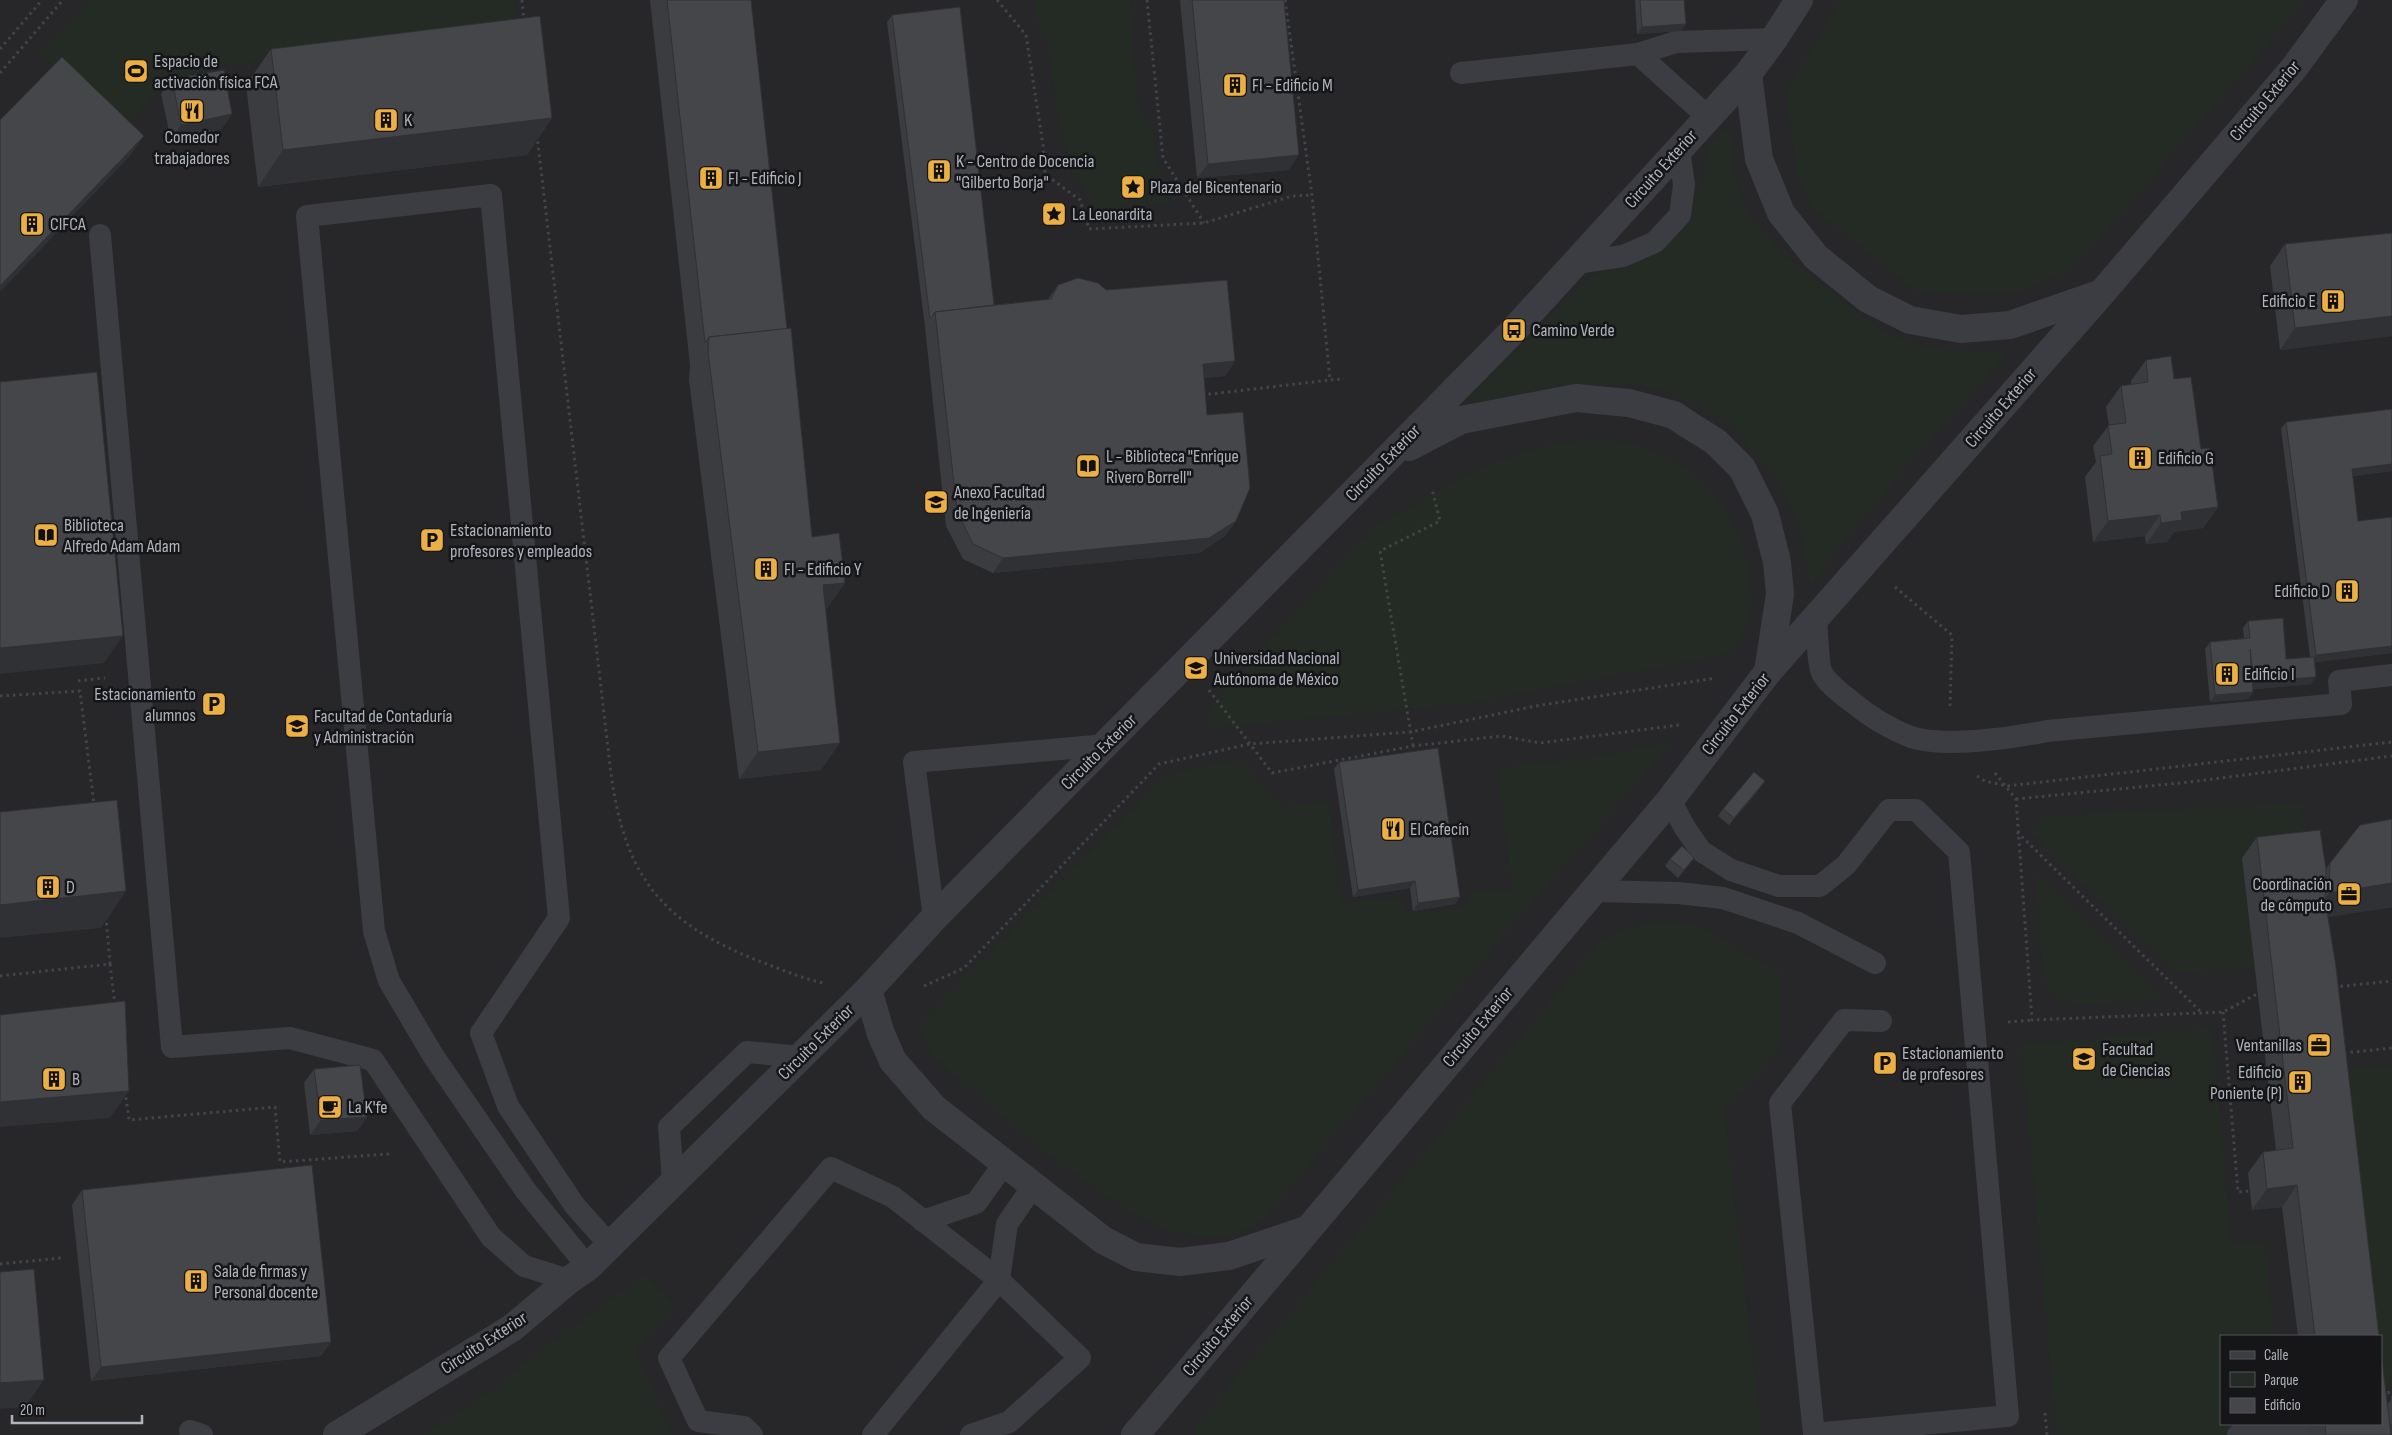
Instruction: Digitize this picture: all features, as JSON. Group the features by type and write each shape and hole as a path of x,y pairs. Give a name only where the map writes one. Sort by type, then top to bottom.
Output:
{"street":[{"name":"Circuito Exterior","path":"337,1435 512,1328 578,1274 610,1244 801,1057 868,990 934,918 1387,459 1576,263 1748,74 1774,39 1799,0"},
{"name":"Circuito Exterior","path":"1137,1434 1306,1230 1670,800 1768,673 2101,294 2294,68 2344,0"},
{"path":"1748,74 1759,159 1781,213 1816,257 1868,299 1910,320 1961,330 2010,325 2101,294"},
{"path":"1387,459 1461,420 1576,398 1629,402 1674,415 1716,442 1733,458 1748,477 1766,514 1777,562 1780,594 1768,673"},
{"path":"868,990 881,1034 893,1061 934,1108 1103,1240 1136,1257 1180,1262 1229,1256 1306,1230"}],"lane":[{"path":"1461,73 1638,54 1676,42 1774,39"},
{"path":"1638,54 1708,117"},
{"path":"1576,263 1623,256 1654,242 1680,215 1684,185 1679,150"},
{"path":"578,1274 526,1192 434,1057 389,981 374,931 307,216 491,195 559,918 481,1033 508,1106 575,1206 610,1244"},
{"path":"100,235 172,1048 290,1038 373,1060 491,1237 524,1266 578,1274"},
{"path":"1816,617 1821,673 1863,711 1912,737 1940,742 2015,737 2047,731 2341,704 2339,681 2392,675"},
{"path":"934,918 914,762 1106,745"},
{"path":"1670,800 1685,828 1701,851 1731,870 1779,886 1820,886 1846,866 1889,810 1916,810 1959,852 2008,1416 1923,1430 1814,1434 1780,1103 1844,1020 1881,1021"},
{"path":"1593,891 1678,893 1723,898 1798,923 1875,963"},
{"path":"673,1182 669,1127 747,1052 801,1057"},
{"path":"923,1221 976,1203 1004,1164"},
{"path":"752,1435 744,1426 698,1421 669,1358 831,1168 893,1197 999,1280 1080,1358 1009,1422 971,1435"},
{"path":"874,1435 999,1280 1007,1224 1034,1186"},
{"path":"2238,1435 2308,1430"}],"path":[{"path":"0,48 42,0"},
{"path":"0,73 63,0"},
{"path":"522,0 525,29"},
{"path":"997,0 1026,35 1043,145 1045,174 1080,200 1089,229 1204,223 1292,196 1312,195"},
{"path":"1147,0 1163,158 1204,223"},
{"path":"1285,0 1312,195 1330,380"},
{"path":"536,125 615,803 625,837 638,868 653,892 672,913 696,931 728,949 817,982"},
{"path":"1194,396 1344,379"},
{"path":"1413,746 1380,551 1440,522 1432,488"},
{"path":"1895,587 1952,635 1950,718"},
{"path":"921,986 929,985 964,968 1159,764 1250,744 1410,732 1536,706 1720,677"},
{"path":"1206,686 1272,773 1413,746 1502,736 1540,743 1681,725"},
{"path":"0,696 80,691 94,806"},
{"path":"2050,782 2392,742"},
{"path":"2016,799 2190,782 2392,756"},
{"path":"1990,768 2016,799 2032,1020 2223,1012 2257,994"},
{"path":"2017,832 2203,1013"},
{"path":"105,910 116,1012"},
{"path":"0,976 110,964"},
{"path":"2329,987 2392,981"},
{"path":"2223,1012 2238,1192 2250,1192"},
{"path":"2336,1054 2392,1048"},
{"path":"124,1081 129,1120 275,1107 280,1162 388,1154 421,1133"},
{"path":"0,1264 61,1258"}],"shaded area":[{"name":"Universidad Nacional Autónoma de México","path":"0,0 2392,0 2392,1435 0,1435"}],"green space":[{"name":"Espacio de activación física FCA","path":"89,0 514,0 520,37 214,66 216,76 159,88 121,134 39,52"},
{"path":"1035,0 1130,0 1132,46 1139,110 1153,124 1155,160 1176,202 1095,209 1072,169 1057,114 1048,41 1040,37"},
{"path":"1840,0 2306,0 2073,269 2012,295 1914,290 1812,208 1797,173 1786,92"},
{"path":"1727,128 1734,145 1734,174 1748,215 1781,253 1886,334 1926,348 2008,352 1857,524 1811,585 1797,520 1778,481 1727,420 1677,395 1642,385 1592,385 1463,403 1591,276 1627,265 1657,251 1689,223 1704,174 1707,147"},
{"path":"1577,441 1622,442 1655,451 1670,458 1691,472 1716,498 1727,513 1742,545 1750,581 1751,610 1745,629 1733,653 1467,703 1205,729 1212,703 1375,527 1476,470 1539,447"},
{"path":"1674,741 1525,910 1266,1216 1250,1229 1227,1236 1199,1236 1166,1230 1125,1209 1049,1155 953,1074 932,1054 919,1026 1167,775 1240,759 1281,807 1329,802 1340,903 1401,897 1405,913 1468,907 1467,893 1512,889 1498,768 1587,758"},
{"path":"2302,803 2306,851 2242,858 2255,968 2174,972 2029,830 2044,816"},
{"path":"2035,871 2162,999 2080,1004 2063,1001 2049,991 2043,974"},
{"path":"1659,921 1695,924 1780,972 1780,1050 1724,1109 1762,1435 1196,1435 1196,1426 1600,942 1627,929"},
{"path":"2212,1028 2231,1244 2265,1242 2274,1335 2220,1335 2220,1425 2283,1425 2284,1435 2057,1435 2021,1045"},
{"path":"2392,1065 2392,1387 2382,1388 2382,1335 2373,1335 2345,1070"},
{"path":"644,1275 676,1306 634,1351 673,1435 423,1435 487,1394 545,1347"}],"building":[{"name":"FI - Edificio J","path":"667,0 751,0 787,329 709,337 705,343"},
{"name":"FI - Edificio M","path":"1192,0 1284,0 1299,155 1208,164"},
{"path":"1640,0 1684,0 1686,24 1642,27"},
{"name":"K - Centro de Docencia \"Gilberto Borja\"","path":"960,7 994,305 935,312 930,319 892,15"},
{"path":"540,16 552,118 283,150 271,49"},
{"name":"CIFCA","path":"62,57 144,136 0,286 0,120"},
{"path":"224,70 232,114 181,125 172,79"},
{"name":"Edificio E","path":"2392,233 2392,316 2295,328 2285,244"},
{"name":"L - Biblioteca \"Enrique Rivero Borrell\"","path":"1078,278 1098,283 1106,290 1227,280 1235,361 1203,364 1207,415 1243,412 1250,488 1236,521 1209,538 1003,558 973,544 957,511 935,312 1051,299 1058,285"},
{"name":"FI - Edificio Y","path":"791,328 812,537 839,533 845,583 823,585 840,743 758,752 708,352 709,337"},
{"name":"Edificio G","path":"2171,356 2174,379 2191,377 2201,449 2210,448 2218,507 2181,512 2182,520 2161,523 2160,515 2108,521 2100,456 2112,454 2108,425 2126,423 2121,386 2148,382 2146,360"},
{"name":"Biblioteca Alfredo Adam Adam","path":"97,372 123,636 0,648 0,382"},
{"name":"Edificio D","path":"2392,409 2392,464 2352,469 2358,521 2392,517 2392,646 2316,655 2286,422"},
{"path":"2283,618 2286,659 2314,657 2316,677 2254,682 2250,649 2253,692 2215,695 2210,642 2250,638 2248,621"},
{"name":"El Cafecín","path":"1438,748 1460,897 1418,903 1415,881 1358,890 1339,762"},
{"path":"1754,772 1765,781 1734,818 1723,809"},
{"path":"117,800 126,891 0,905 0,812"},
{"path":"2392,819 2392,883 2329,893 2330,863 2360,825"},
{"name":"Edificio Poniente (P)","path":"2320,830 2326,869 2325,899 2336,967 2379,1335 2315,1335 2297,1185 2267,1189 2263,1152 2293,1148 2257,837"},
{"path":"1682,846 1694,858 1684,870 1670,859"},
{"name":"B","path":"125,1001 129,1091 0,1102 0,1015"},
{"path":"360,1065 367,1117 321,1120 314,1069"},
{"name":"Sala de firmas y Personal docente","path":"312,1165 331,1342 101,1367 82,1190"},
{"path":"34,1269 44,1380 0,1383 0,1272"},
{"path":"2382,1359 2391,1435 2326,1435 2325,1425 2382,1425"}],"place":[{"name":"Espacio de activación física FCA","path":"136,71"},
{"name":"FI - Edificio M","path":"1235,85"},
{"name":"Comedor trabajadores","path":"192,111"},
{"name":"K","path":"386,120"},
{"name":"K - Centro de Docencia \"Gilberto Borja\"","path":"939,171"},
{"name":"FI - Edificio J","path":"711,178"},
{"name":"Plaza del Bicentenario","path":"1133,187"},
{"name":"La Leonardita","path":"1054,214"},
{"name":"CIFCA","path":"32,224"},
{"name":"Edificio E","path":"2333,301"},
{"name":"Camino Verde","path":"1514,330"},
{"name":"Edificio G","path":"2140,458"},
{"name":"L - Biblioteca \"Enrique Rivero Borrell\"","path":"1088,466"},
{"name":"Anexo Facultad de Ingeniería","path":"936,502"},
{"name":"Biblioteca Alfredo Adam Adam","path":"46,535"},
{"name":"Estacionamiento profesores y empleados","path":"432,540"},
{"name":"FI - Edificio Y","path":"766,569"},
{"name":"Edificio D","path":"2347,591"},
{"name":"Universidad Nacional Autónoma de México","path":"1196,668"},
{"name":"Edificio I","path":"2227,674"},
{"name":"Estacionamiento alumnos","path":"214,704"},
{"name":"Facultad de Contaduría y Administración","path":"297,726"},
{"name":"El Cafecín","path":"1393,829"},
{"name":"D","path":"48,887"},
{"name":"Coordinación de cómputo","path":"2349,894"},
{"name":"Ventanillas","path":"2319,1045"},
{"name":"Facultad de Ciencias","path":"2084,1059"},
{"name":"Estacionamiento de profesores","path":"1885,1063"},
{"name":"B","path":"54,1079"},
{"name":"Edificio Poniente (P)","path":"2300,1082"},
{"name":"La K'fe","path":"330,1107"},
{"name":"Sala de firmas y Personal docente","path":"196,1281"}]}
